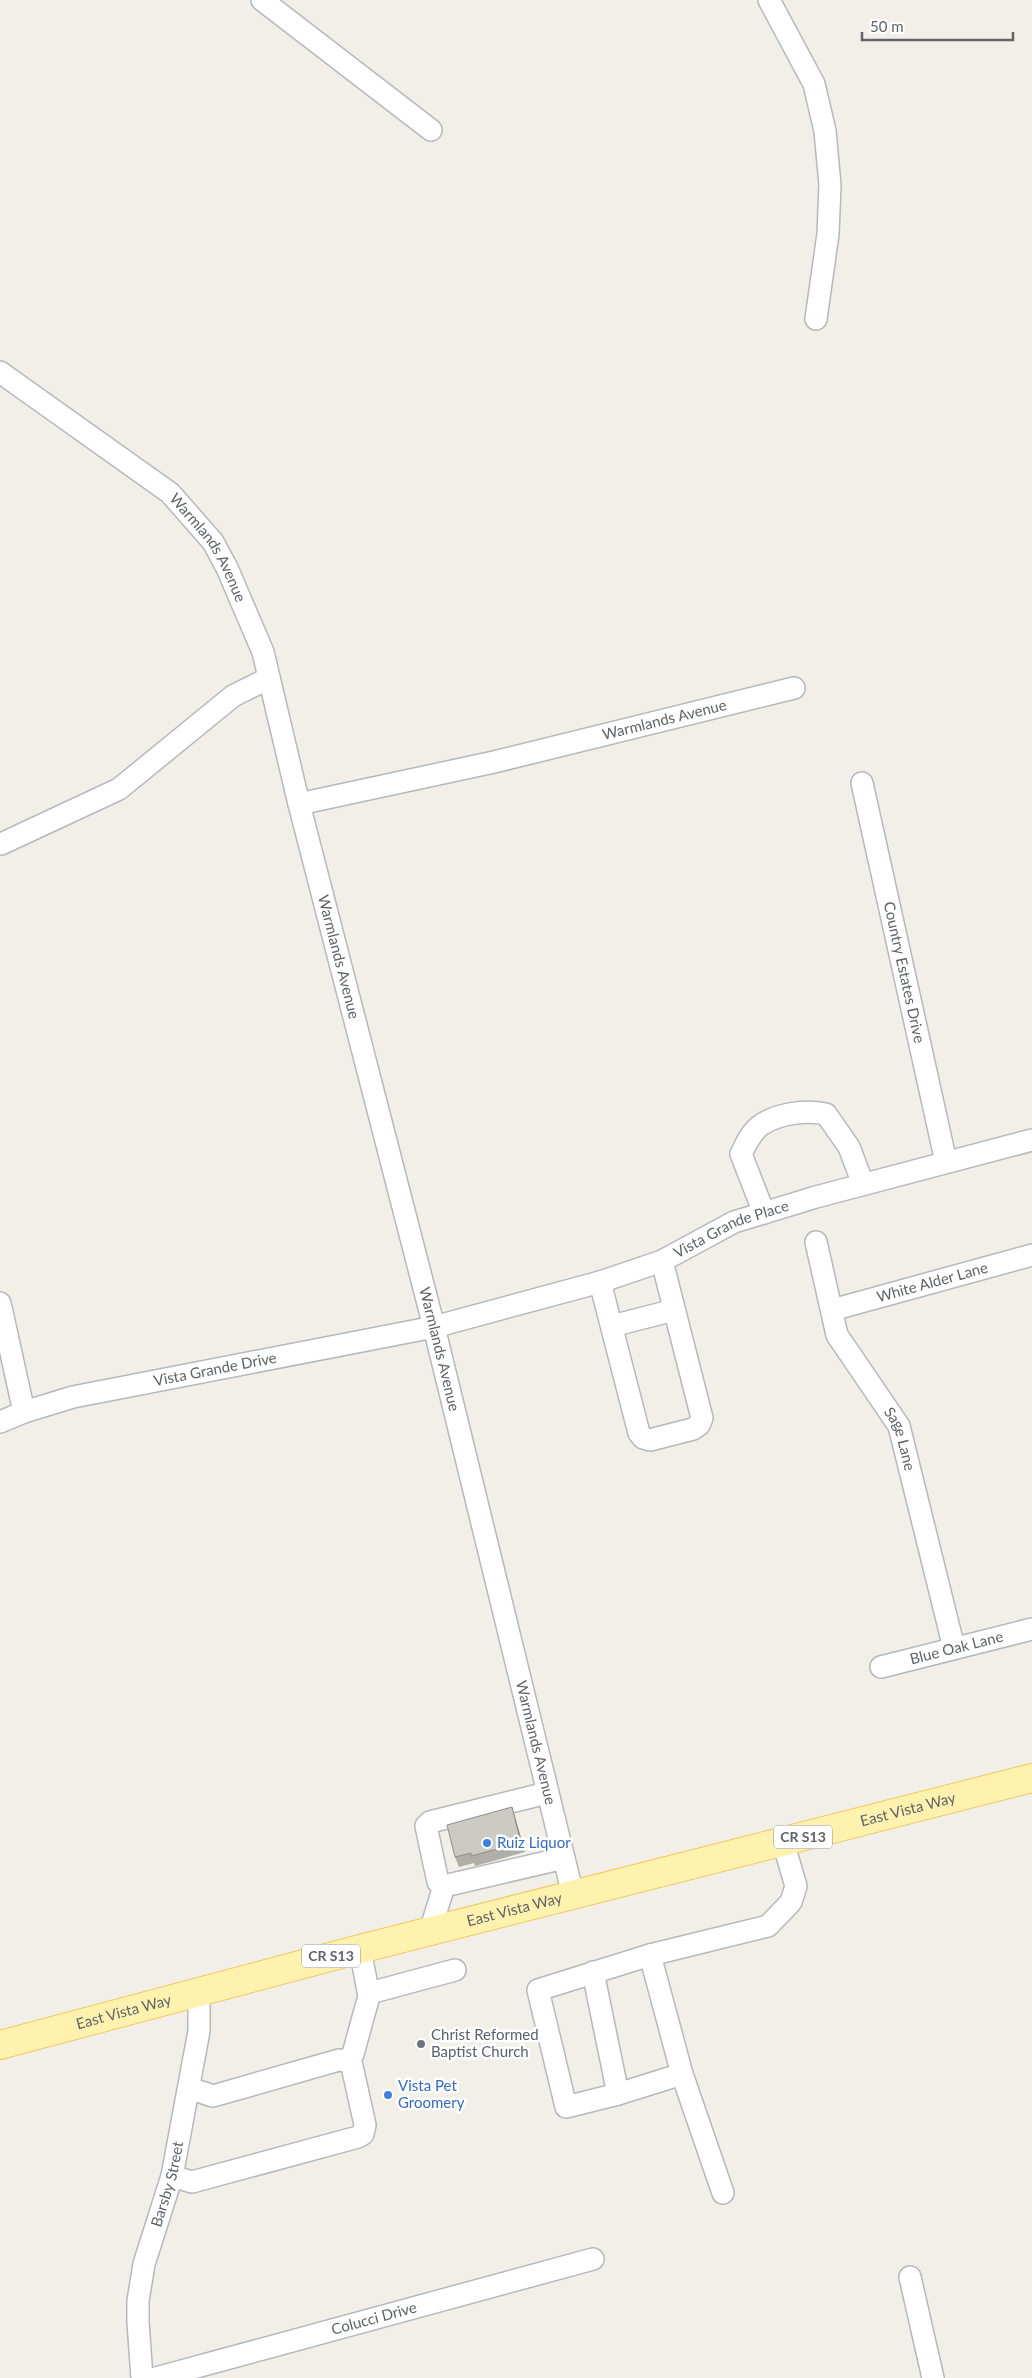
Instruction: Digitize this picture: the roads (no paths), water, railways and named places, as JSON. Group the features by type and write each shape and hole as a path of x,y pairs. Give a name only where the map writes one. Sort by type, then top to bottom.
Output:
{"main road":[{"name":"East Vista Way","path":"0,2045 360,1949 1032,1778"}],"street":[{"path":"262,0 431,130"},
{"path":"769,0 814,84 825,131 830,185 828,234 816,319"},
{"name":"Warmlands Avenue","path":"0,372 170,493 213,542 227,568 263,652 299,804 315,857 434,1327 573,1895"},
{"path":"1,844 119,789 233,696 269,678"},
{"name":"Warmlands Avenue","path":"299,804 494,762 794,688"},
{"name":"Country Estates Drive","path":"862,783 946,1162"},
{"path":"764,1213 741,1154 748,1139 760,1125 776,1118 814,1112 826,1114 849,1147 863,1184"},
{"name":"Vista Grande Place","path":"434,1327 600,1282 662,1262 734,1222 863,1184 1032,1140"},
{"name":"Sage Lane","path":"816,1242 838,1335 899,1426 954,1648"},
{"name":"White Alder Lane","path":"832,1310 1032,1255"},
{"path":"600,1282 639,1433 643,1438 650,1440 693,1429 699,1425 702,1418 662,1262"},
{"path":"0,1302 24,1412"},
{"path":"612,1326 674,1310"},
{"name":"Vista Grande Drive","path":"0,1422 24,1412 73,1397 434,1327"},
{"name":"Blue Oak Lane","path":"880,1666 1032,1629"},
{"path":"548,1793 430,1822 426,1826 438,1882 444,1886 564,1858"},
{"path":"682,2074 618,2094 566,2107 538,1990 650,1955 768,1926 791,1902 796,1886 783,1842"},
{"path":"430,1931 444,1886"},
{"path":"347,2061 353,2054 368,2003 368,1989 360,1949"},
{"path":"650,1955 682,2074 723,2193"},
{"path":"368,1989 376,1991 455,1970"},
{"path":"593,1972 618,2094"},
{"name":"Barsby Street","path":"142,2378 138,2337 138,2301 142,2273 172,2176 199,2031 199,1991"},
{"path":"172,2176 192,2182 358,2138 363,2134 365,2125 352,2066 347,2061 339,2060 213,2096 189,2088"},
{"name":"Colucci Drive","path":"156,2378 593,2259"},
{"path":"910,2277 933,2378"}],"place":[{"name":"Ruiz Liquor","path":"487,1843"},
{"name":"Christ Reformed Baptist Church","path":"421,2044"},
{"name":"Vista Pet Groomery","path":"388,2095"}]}
